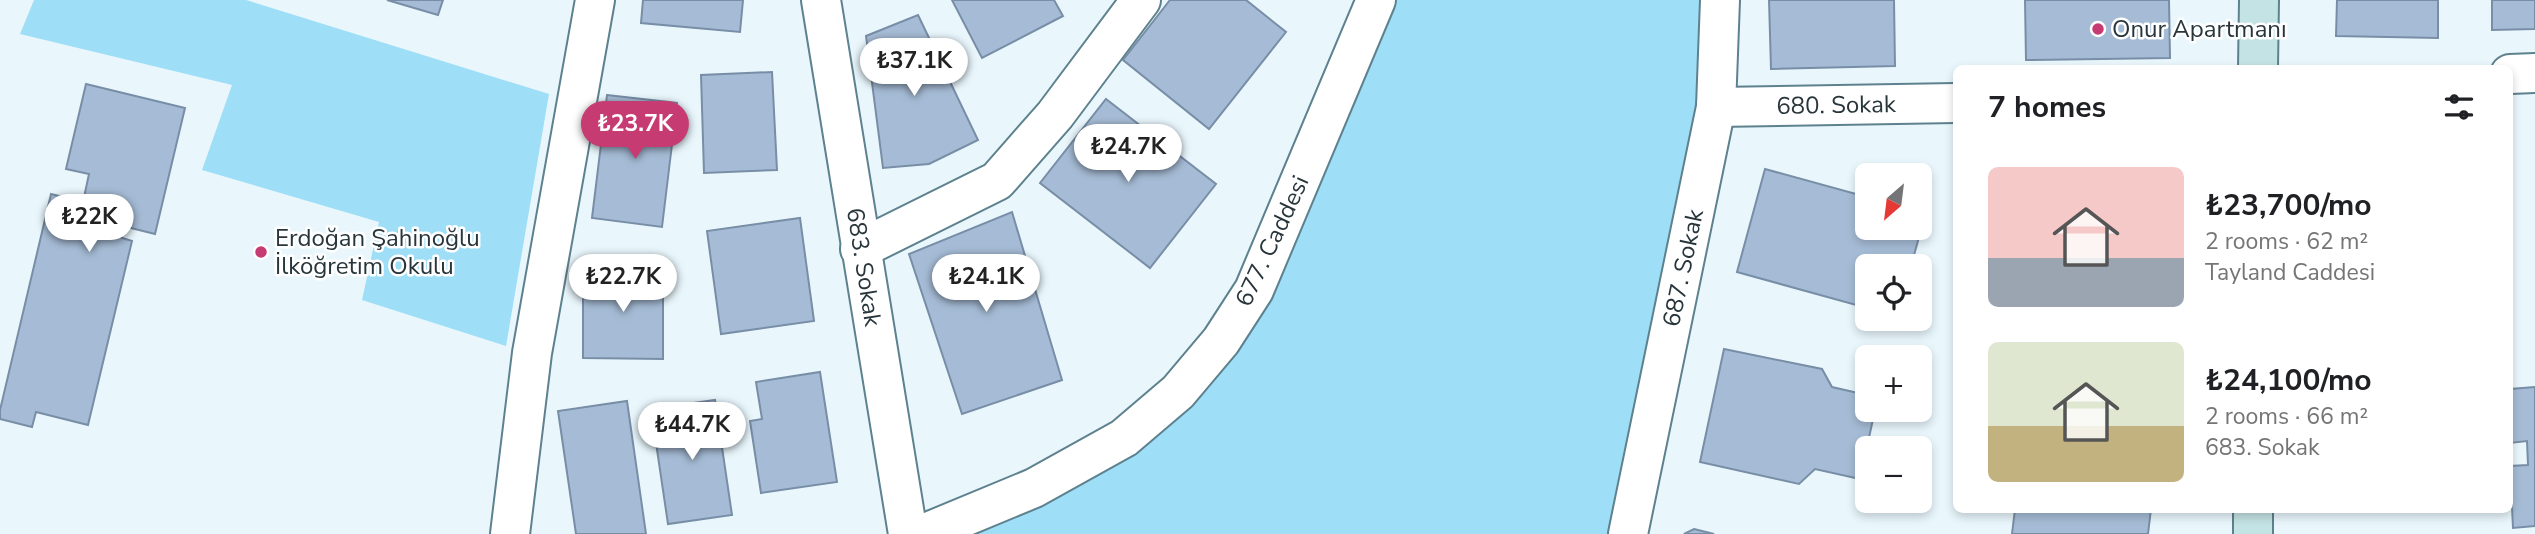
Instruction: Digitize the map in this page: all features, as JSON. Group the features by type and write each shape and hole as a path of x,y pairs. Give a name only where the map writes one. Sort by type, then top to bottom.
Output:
{"main road":[{"path":"2258,65 2259,0"},
{"path":"2253,513 2253,534"}],"street":[{"path":"510,534 532,353 596,0"},
{"name":"683. Sokak","path":"821,0 908,534"},
{"path":"860,249 997,181 1055,115 1141,0"},
{"name":"677. Caddesi","path":"923,534 1034,488 1124,438 1178,392 1204,362 1254,290 1376,0"},
{"name":"687. Sokak","path":"1628,534 1716,107 1720,0"},
{"path":"2513,74 2535,73"},
{"name":"680. Sokak","path":"1716,107 1953,103"}],"shaded area":[{"path":"34,0 246,0 549,94 506,346 362,300 379,222 202,170 232,85 20,34"},
{"path":"1376,0 1720,0 1628,534 923,534 1034,488 1221,341"}],"building":[{"path":"387,0 443,0 438,15"},
{"path":"643,0 743,0 740,32 641,23"},
{"path":"952,0 1054,0 1063,16 982,58"},
{"path":"1170,0 1246,0 1286,32 1209,129 1123,60"},
{"path":"1769,0 1894,0 1895,66 1771,69"},
{"name":"Onur Apartmanı","path":"2025,0 2169,0 2170,58 2026,60"},
{"path":"2337,0 2438,0 2438,38 2336,36"},
{"path":"2492,0 2535,0 2535,29 2492,30"},
{"path":"918,15 978,140 929,164 883,168 866,36"},
{"path":"772,72 777,170 704,173 701,75"},
{"path":"86,84 185,108 155,234 119,225 116,236 132,241 88,425 36,412 32,427 0,419 0,410 51,194 83,202 89,174 66,169"},
{"path":"607,95 677,103 662,227 592,218"},
{"path":"1106,99 1216,184 1150,268 1040,183"},
{"path":"1765,169 1855,194 1855,240 1918,240 1914,254 1855,254 1855,305 1737,272"},
{"path":"1012,212 1062,380 962,414 909,254"},
{"path":"800,218 814,321 721,334 707,231"},
{"path":"583,269 663,270 663,359 583,358"},
{"path":"1724,349 1822,369 1832,387 1855,392 1855,422 1872,422 1869,436 1855,436 1855,478 1815,469 1799,484 1700,462"},
{"path":"820,372 837,482 761,493 750,421 762,419 756,382"},
{"path":"2535,387 2535,526 2513,528 2513,466 2528,465 2527,441 2513,443 2513,389"},
{"path":"715,400 732,515 668,524 651,409"},
{"path":"627,401 646,534 576,534 558,411"},
{"path":"2015,513 2151,513 2148,534 2012,534"},
{"path":"1694,529 1714,534 1684,534"}],"place":[{"name":"Onur Apartmanı","path":"2098,29"},
{"name":"Erdoğan Şahinoğlu İlköğretim Okulu","path":"261,252"}]}
